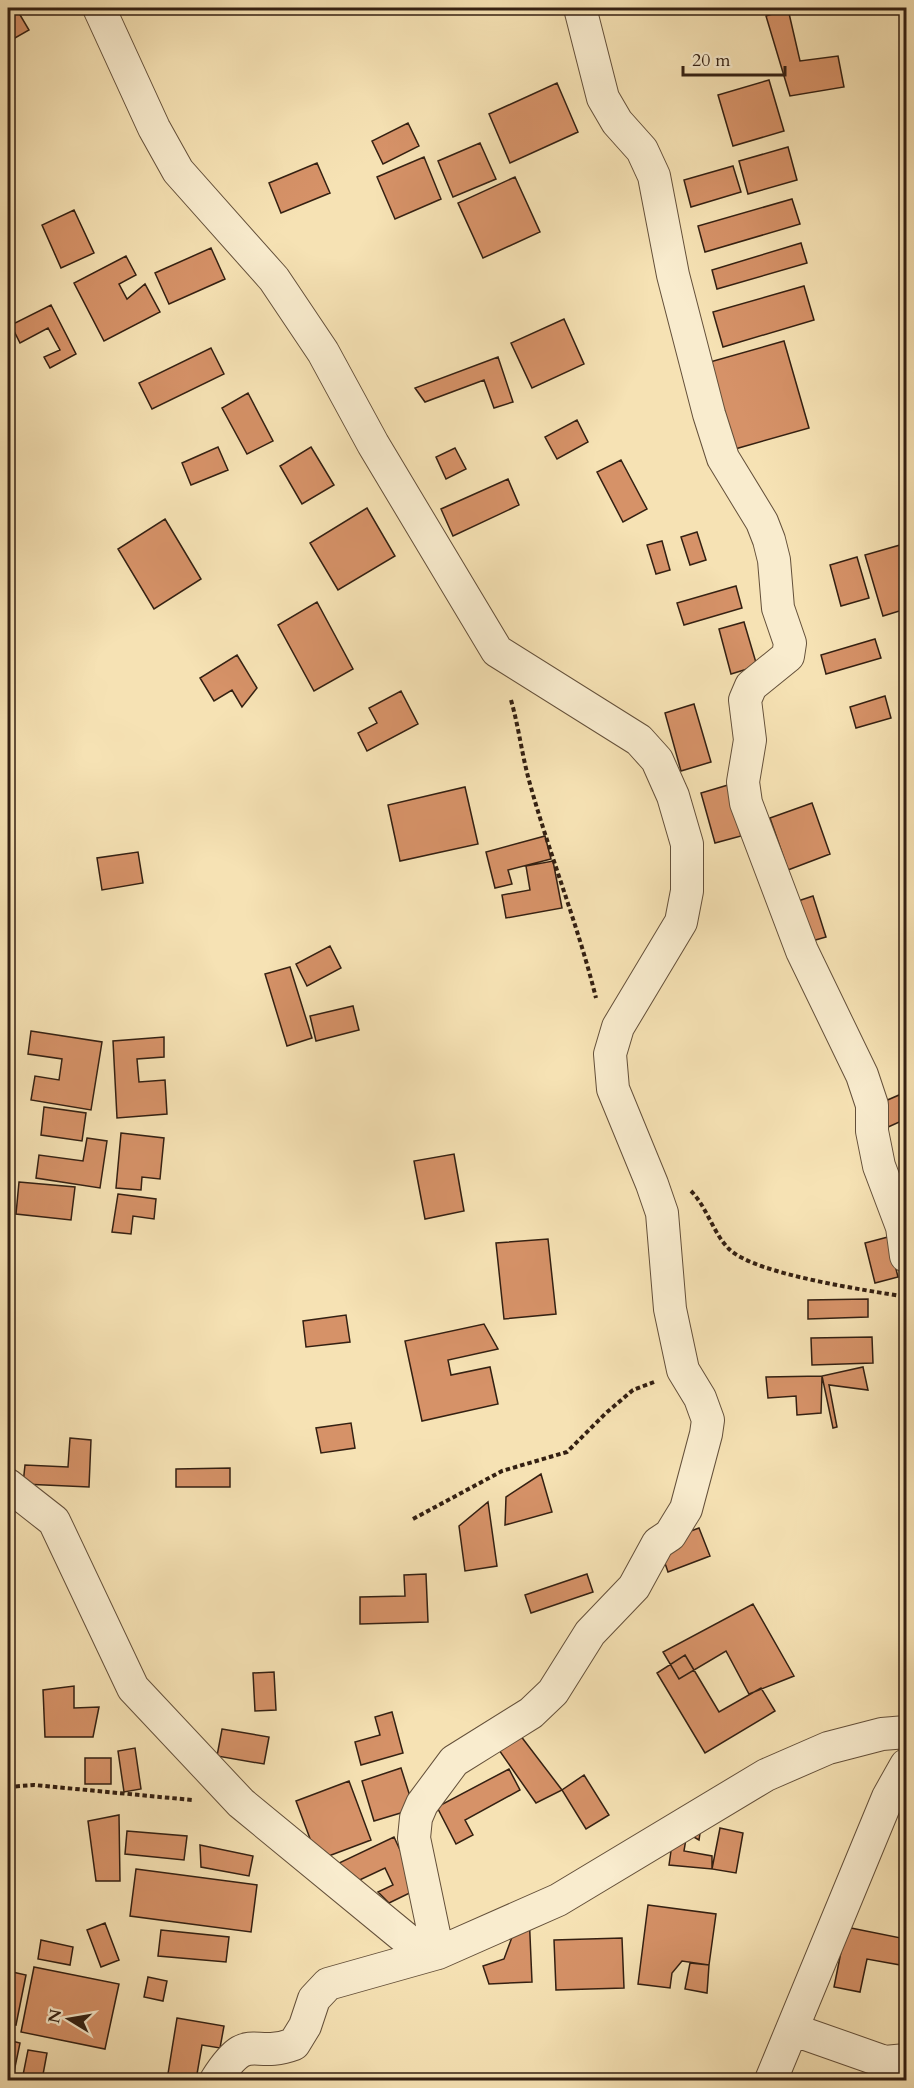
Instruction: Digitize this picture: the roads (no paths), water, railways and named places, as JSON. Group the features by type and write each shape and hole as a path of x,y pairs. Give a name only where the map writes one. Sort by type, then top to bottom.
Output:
{"street":[{"path":"99,8 154,128 178,171 274,279 323,352 373,444 497,651 639,740 657,760 673,796 687,844 687,891 681,922 618,1027 610,1054 613,1089 662,1214 670,1309 683,1370 700,1398 708,1420 686,1509 670,1535 658,1544 634,1587 590,1633 553,1692 531,1713 454,1761 422,1804 416,1818 414,1838 433,1955"},
{"path":"580,8 603,98 617,123 642,150 654,176 673,275 709,414 723,458 762,522 769,540 774,560 778,608 790,643 788,656 752,686 745,700 750,740 749,759 743,782 746,803 802,951 862,1075 872,1105 872,1131 879,1166 902,1227 906,1256"},
{"path":"8,1485 54,1521 133,1688 241,1803 433,1955"},
{"path":"216,2080 230,2058 238,2051 246,2048 294,2044 305,2026 314,1999 321,1988 328,1984 433,1955 558,1900 766,1775 828,1748 882,1734 906,1732"},
{"path":"771,2080 794,2030 884,1808 906,1765"},
{"path":"794,2030 885,2062 906,2060"}]}
